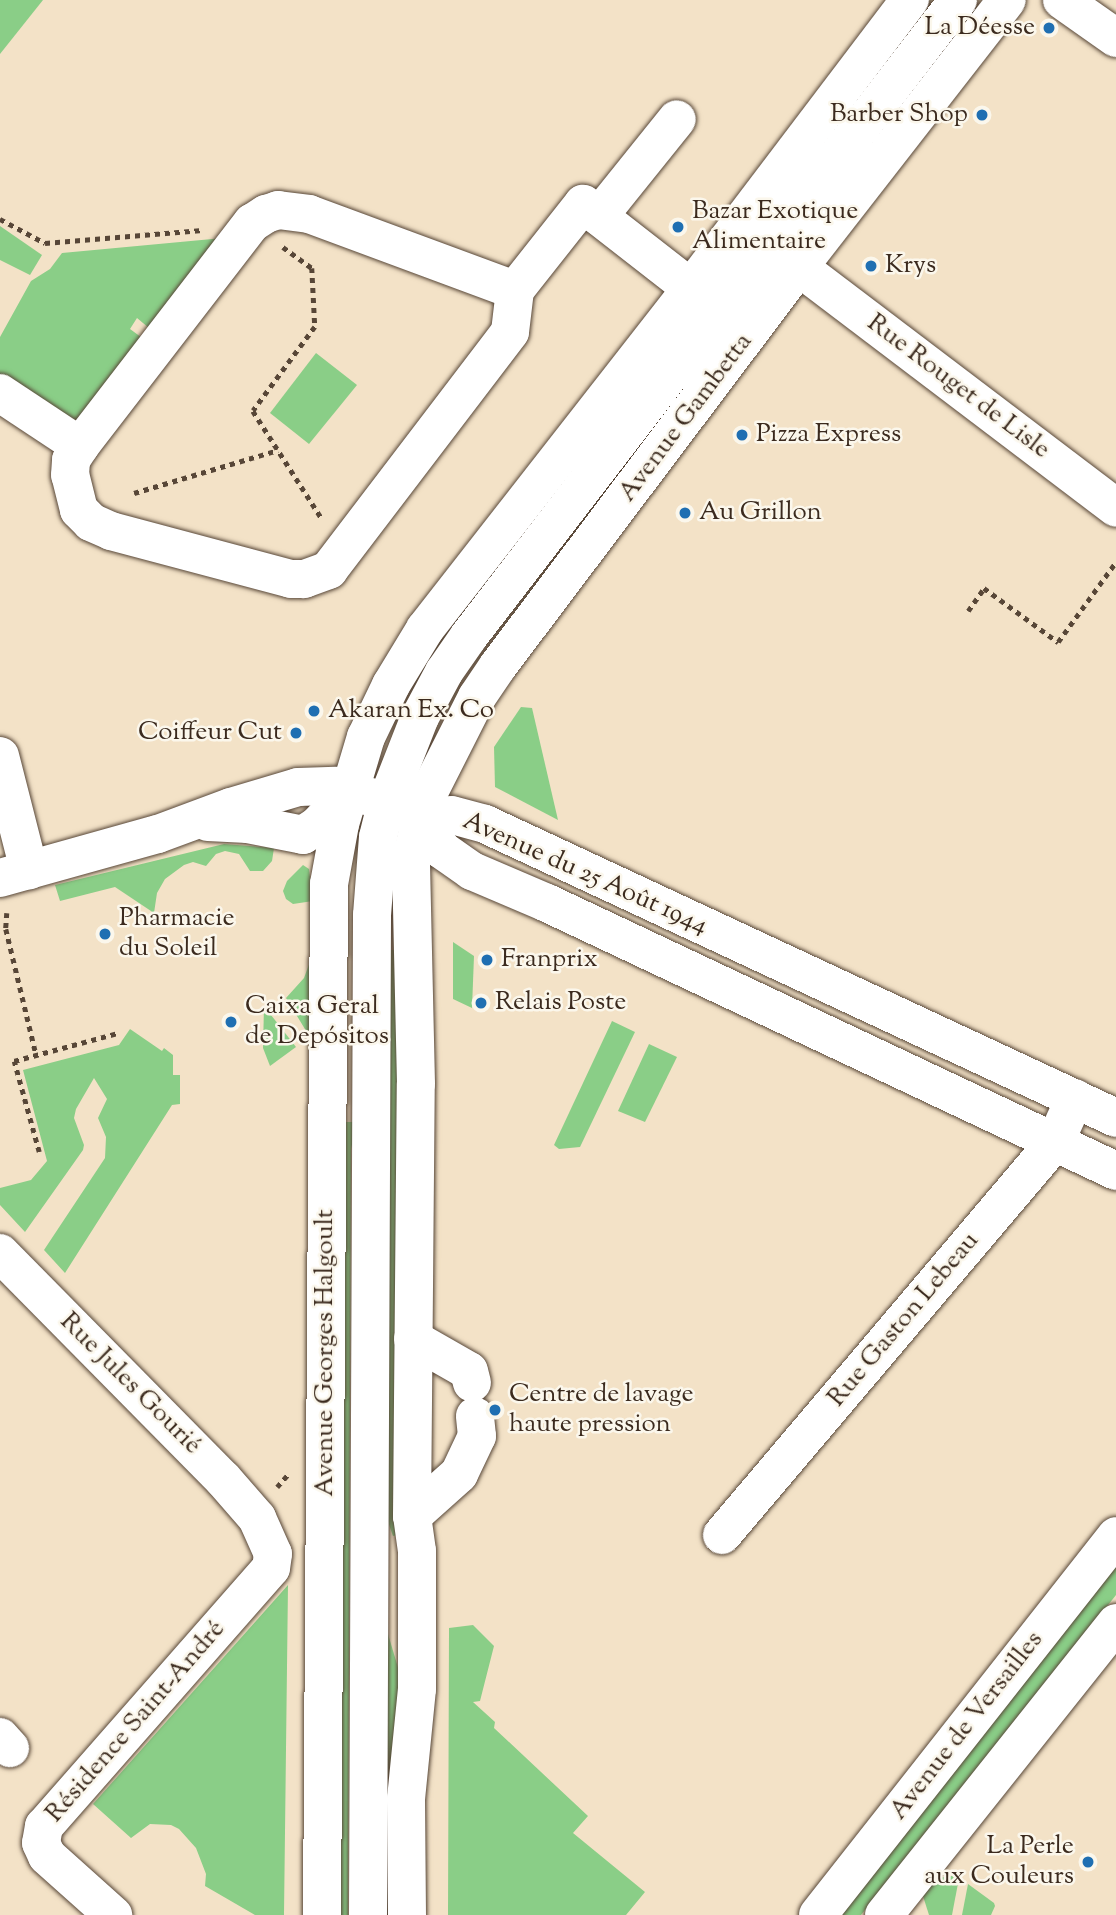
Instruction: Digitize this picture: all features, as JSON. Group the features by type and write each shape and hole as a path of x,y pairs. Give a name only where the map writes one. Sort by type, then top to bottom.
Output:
{"main road":[{"path":"0,756 11,875 202,820 248,824 303,835 317,827 349,792 376,715 425,629 691,288 910,0"},
{"name":"Avenue Gambetta","path":"387,801 420,717 444,672 469,636 958,0"},
{"name":"Avenue Gambetta","path":"413,1339 416,1084 411,860 426,798 487,681 799,267 1007,0"},
{"path":"1062,0 1116,38"},
{"path":"599,216 677,119"},
{"path":"515,290 302,212 278,211 252,223 80,446 71,460 72,494 85,516 111,531 292,579 304,579 328,569 343,552 510,332 515,290 583,204 691,288"},
{"name":"Rue Rouget de Lisle","path":"799,267 1116,508"},
{"path":"0,393 80,446"},
{"path":"349,792 387,801 421,819"},
{"name":"Avenue Georges Halgoult","path":"322,1915 329,884 349,792"},
{"name":"Avenue Georges Halgoult","path":"368,1915 372,915 378,837 387,801"},
{"name":"Avenue du 25 Août 1944","path":"1116,1118 485,824 453,815 421,819 442,850 472,871 695,972 1116,1171"},
{"path":"695,972 714,931"},
{"name":"Rue Gaston Lebeau","path":"722,1535 1055,1142 1075,1098"},
{"name":"Rue Jules Gourié","path":"0,1253 223,1479 257,1518"},
{"path":"407,1915 406,1799 417,1689 417,1551 412,1516 413,1339 469,1371 477,1436 459,1474 412,1516"},
{"name":"Résidence Saint-André","path":"113,1915 47,1856 41,1843 44,1826 271,1568 273,1554 270,1542 257,1518"},
{"path":"368,1531 398,1568 399,1635 417,1689"},
{"name":"Avenue de Versailles","path":"818,1915 1116,1536"},
{"name":"Avenue de Versailles","path":"884,1915 1116,1623"}],"path":[{"path":"0,219 45,243 148,237 252,223 312,268 315,327 253,411 343,552"},
{"path":"134,493 278,450"},
{"path":"968,611 984,588 1058,642 1116,562"},
{"path":"11,875 6,929 36,1054"},
{"path":"39,1152 13,1061 118,1033"}],"green space":[{"path":"0,0 43,0 0,54"},
{"path":"0,226 42,255 30,275 0,260"},
{"path":"223,238 149,328 137,318 130,329 145,340 76,436 0,383 0,337 31,281 50,269 62,253"},
{"path":"316,353 357,385 309,444 270,413"},
{"path":"521,707 532,708 558,820 495,787 494,747"},
{"path":"224,844 274,848 272,861 263,871 250,871 239,854 225,851 216,854 206,866 193,862 184,865 165,879 157,893 154,913 115,887 60,901 55,885"},
{"path":"303,865 309,869 313,901 293,904 286,899 283,891 287,881"},
{"path":"453,942 474,956 472,1008 453,999"},
{"path":"389,950 400,950 397,1535 393,1536 386,1516"},
{"path":"311,959 313,1029 308,1034 286,998 304,978"},
{"path":"264,1006 296,1047 270,1066 263,1048"},
{"path":"612,1021 635,1032 580,1147 559,1149 554,1145"},
{"path":"130,1029 162,1051 164,1048 173,1055 173,1075 180,1075 180,1104 172,1105 65,1273 44,1250 105,1158 106,1137 98,1118 107,1099 94,1078 76,1109 74,1118 84,1145 83,1150 25,1232 0,1205 0,1188 31,1180 47,1161 23,1070 119,1045"},
{"path":"649,1044 677,1057 645,1122 618,1111"},
{"path":"343,1122 356,1122 351,1150 348,1915 338,1915"},
{"path":"1116,1567 1116,1595 861,1915 838,1915"},
{"path":"288,1585 284,1915 255,1915 205,1886 206,1874 196,1848 179,1829 171,1825 150,1824 131,1838 93,1804"},
{"path":"473,1625 494,1646 480,1701 473,1702 495,1722 494,1728 588,1816 573,1833 645,1892 626,1915 448,1915 449,1628"},
{"path":"388,1634 402,1681 394,1915 384,1915"},
{"path":"936,1878 959,1878 952,1915 929,1915 922,1893"},
{"path":"968,1884 994,1903 991,1915 962,1915"}],"place":[{"name":"La Déesse","path":"1049,28"},
{"name":"Barber Shop","path":"982,115"},
{"name":"Bazar Exotique Alimentaire","path":"678,227"},
{"name":"Krys","path":"871,266"},
{"name":"Pizza Express","path":"742,435"},
{"name":"Au Grillon","path":"685,513"},
{"name":"Akaran Ex. Co","path":"314,711"},
{"name":"Coiffeur Cut","path":"296,733"},
{"name":"Pharmacie du Soleil","path":"105,934"},
{"name":"Franprix","path":"487,960"},
{"name":"Relais Poste","path":"481,1003"},
{"name":"Caixa Geral de Depósitos","path":"231,1022"},
{"name":"Centre de lavage haute pression","path":"495,1410"},
{"name":"La Perle aux Couleurs","path":"1088,1862"}]}
